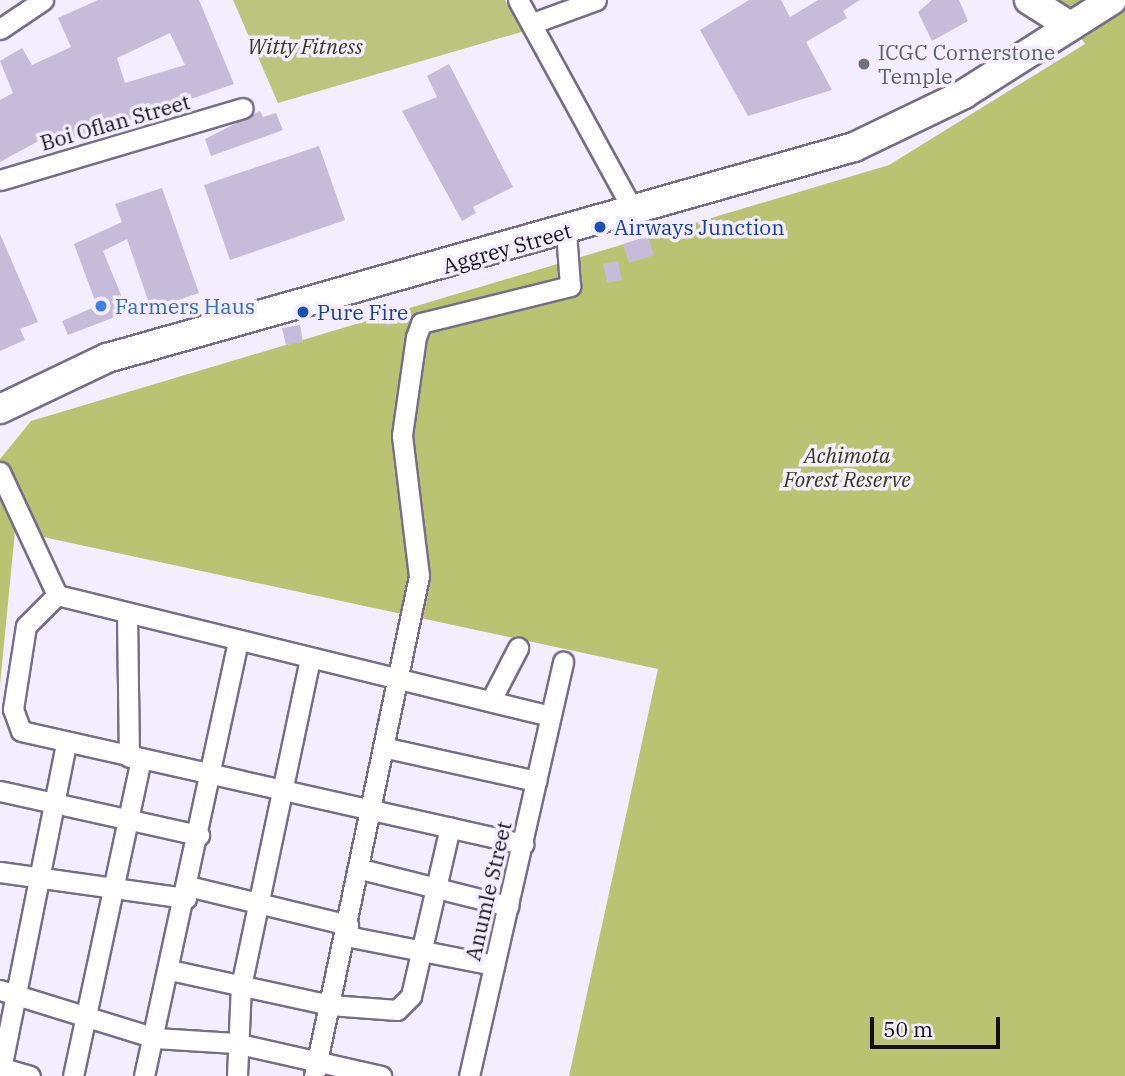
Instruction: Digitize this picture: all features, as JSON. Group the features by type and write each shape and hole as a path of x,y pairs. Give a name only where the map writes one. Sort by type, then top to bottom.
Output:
{"main road":[{"name":"Aggrey Street","path":"0,408 107,358 634,212 854,147 964,94 1112,0"},
{"path":"1032,4 1070,26"},
{"path":"1032,4 1034,48"}],"street":[{"path":"0,29 43,0"},
{"path":"518,0 533,23 634,212"},
{"path":"533,23 596,0"},
{"name":"Boi Oflan Street","path":"0,180 243,108"},
{"path":"316,1070 374,811 419,576 402,435 415,337 421,323 570,286 566,231"},
{"path":"0,472 57,595 127,615 550,716"},
{"path":"57,595 26,626 13,722 21,731 66,744 523,844"},
{"path":"73,1076 89,1013 128,819 135,758 127,615"},
{"path":"144,1076 155,1038 214,775 238,641"},
{"path":"491,700 517,648"},
{"path":"237,1076 235,1043 241,986 286,791 310,658"},
{"name":"Anumle Street","path":"469,1076 563,662"},
{"path":"30,1076 1,1071 8,992 40,876 66,744"},
{"path":"387,748 536,781"},
{"path":"0,791 53,805 200,835"},
{"path":"170,971 330,1006 397,1010 411,996 450,827"},
{"path":"361,869 508,906"},
{"path":"0,872 187,892 259,903 422,953 494,965"},
{"path":"8,992 89,1013 155,1038 235,1043 316,1070 381,1076"}],"green space":[{"name":"Witty Fitness","path":"233,0 505,0 525,31 278,103"},
{"name":"Achimota Forest Reserve","path":"1056,0 1125,0 1125,1076 569,1076 658,669 15,531 0,685 0,459 31,421 889,165 1085,44"}],"building":[{"path":"98,0 199,0 234,84 47,149 44,138 0,162 0,100 13,93 0,61 22,48 32,65 71,47 58,18","holes":["170,33 185,65 125,83 117,58"]},
{"path":"749,0 781,0 790,17 818,0 860,0 843,11 847,18 806,42 832,90 748,116 700,30"},
{"path":"932,0 959,0 968,21 932,41 918,12"},
{"path":"449,64 513,187 473,207 476,213 462,221 402,111 437,97 427,76"},
{"path":"260,111 263,117 276,113 283,130 211,156 205,139"},
{"path":"319,146 345,220 230,260 204,185"},
{"path":"162,188 199,293 151,309 127,239 103,251 128,312 68,335 62,321 97,306 74,244 122,222 115,204"},
{"path":"0,234 38,322 20,329 25,340 0,351"},
{"path":"648,236 654,255 629,263 623,244"},
{"path":"618,261 622,280 607,283 603,264"},
{"path":"404,308 407,321 386,326 383,312"},
{"path":"300,325 303,342 286,345 282,328"}],"place":[{"name":"ICGC Cornerstone Temple","path":"864,64"},
{"name":"Airways Junction","path":"600,227"},
{"name":"Farmers Haus","path":"101,306"},
{"name":"Pure Fire","path":"303,312"}]}
